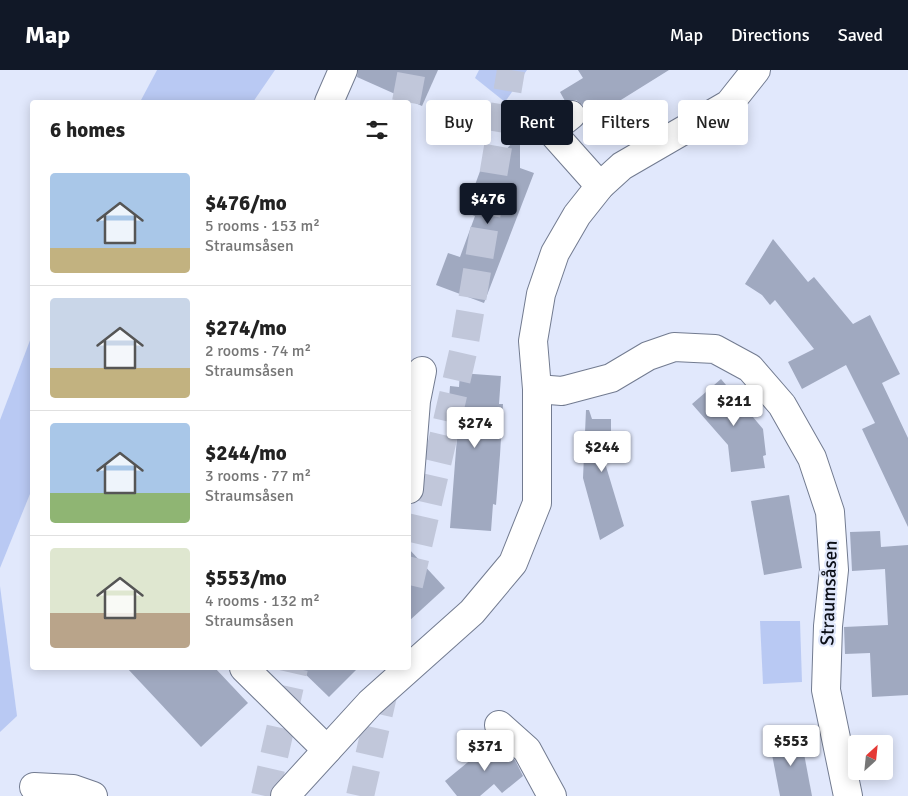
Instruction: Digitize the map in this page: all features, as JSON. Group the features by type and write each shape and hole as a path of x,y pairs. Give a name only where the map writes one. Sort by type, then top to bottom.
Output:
{"street":[{"path":"330,100 343,70"},
{"path":"411,666 472,612 513,563 537,502 537,389 533,341 541,294 555,253 577,215 600,186 622,166 729,104 756,70"},
{"path":"563,145 600,186"},
{"name":"Straumsåsen","path":"537,389 562,391 611,378 648,356 674,347 715,349 750,368 782,405 812,458 830,512 834,570 828,626 826,690 848,796"},
{"path":"411,464 416,401 422,370"},
{"path":"246,670 327,750"},
{"path":"285,796 370,702 406,670"},
{"path":"499,725 527,750 552,796"},
{"path":"34,787 73,789 93,796"}],"shaded area":[{"path":"157,70 275,70 254,100 141,100"},
{"path":"479,70 527,70 506,100 502,100 475,78"},
{"path":"30,340 30,494 0,568 0,420"},
{"path":"0,586 17,716 0,732"},
{"path":"760,621 800,621 802,682 763,684"}],"building":[{"path":"358,70 438,70 422,106 357,77"},
{"path":"578,70 669,70 621,100 583,100 583,105 576,100 564,100 560,92 583,78"},
{"path":"510,145 520,145 520,168 534,173 484,303 436,285 448,253 460,257 475,216 465,212 486,155 497,160"},
{"path":"773,239 808,282 814,277 853,324 870,315 900,374 882,383 908,438 908,527 862,429 875,423 846,365 802,389 788,362 814,349 775,300 770,305 762,295 745,284"},
{"path":"460,373 501,376 499,404 503,404 500,455 496,505 493,504 491,531 450,528 457,437 448,437 447,429 450,386 459,387"},
{"path":"721,379 763,429 766,455 763,456 765,468 731,472 728,445 692,404"},
{"path":"586,410 589,410 592,419 611,419 611,432 630,439 620,463 605,463 624,526 600,540 583,478"},
{"path":"789,495 802,568 764,575 751,501"},
{"path":"880,531 881,547 908,545 908,695 872,697 870,653 845,654 844,627 888,625 885,569 852,571 850,532"},
{"path":"411,551 445,588 411,619"},
{"path":"129,670 217,670 248,703 201,747"},
{"path":"301,670 356,670 329,697"},
{"path":"490,738 515,760 523,776 502,793 494,784 480,796 457,796 445,781 473,758 470,754"},
{"path":"801,738 812,796 780,796 769,739"}],"tunnel":[{"path":"406,100 412,70"},
{"path":"411,576 464,348 511,70"},
{"path":"265,796 294,670"},
{"path":"360,796 387,678"}]}
